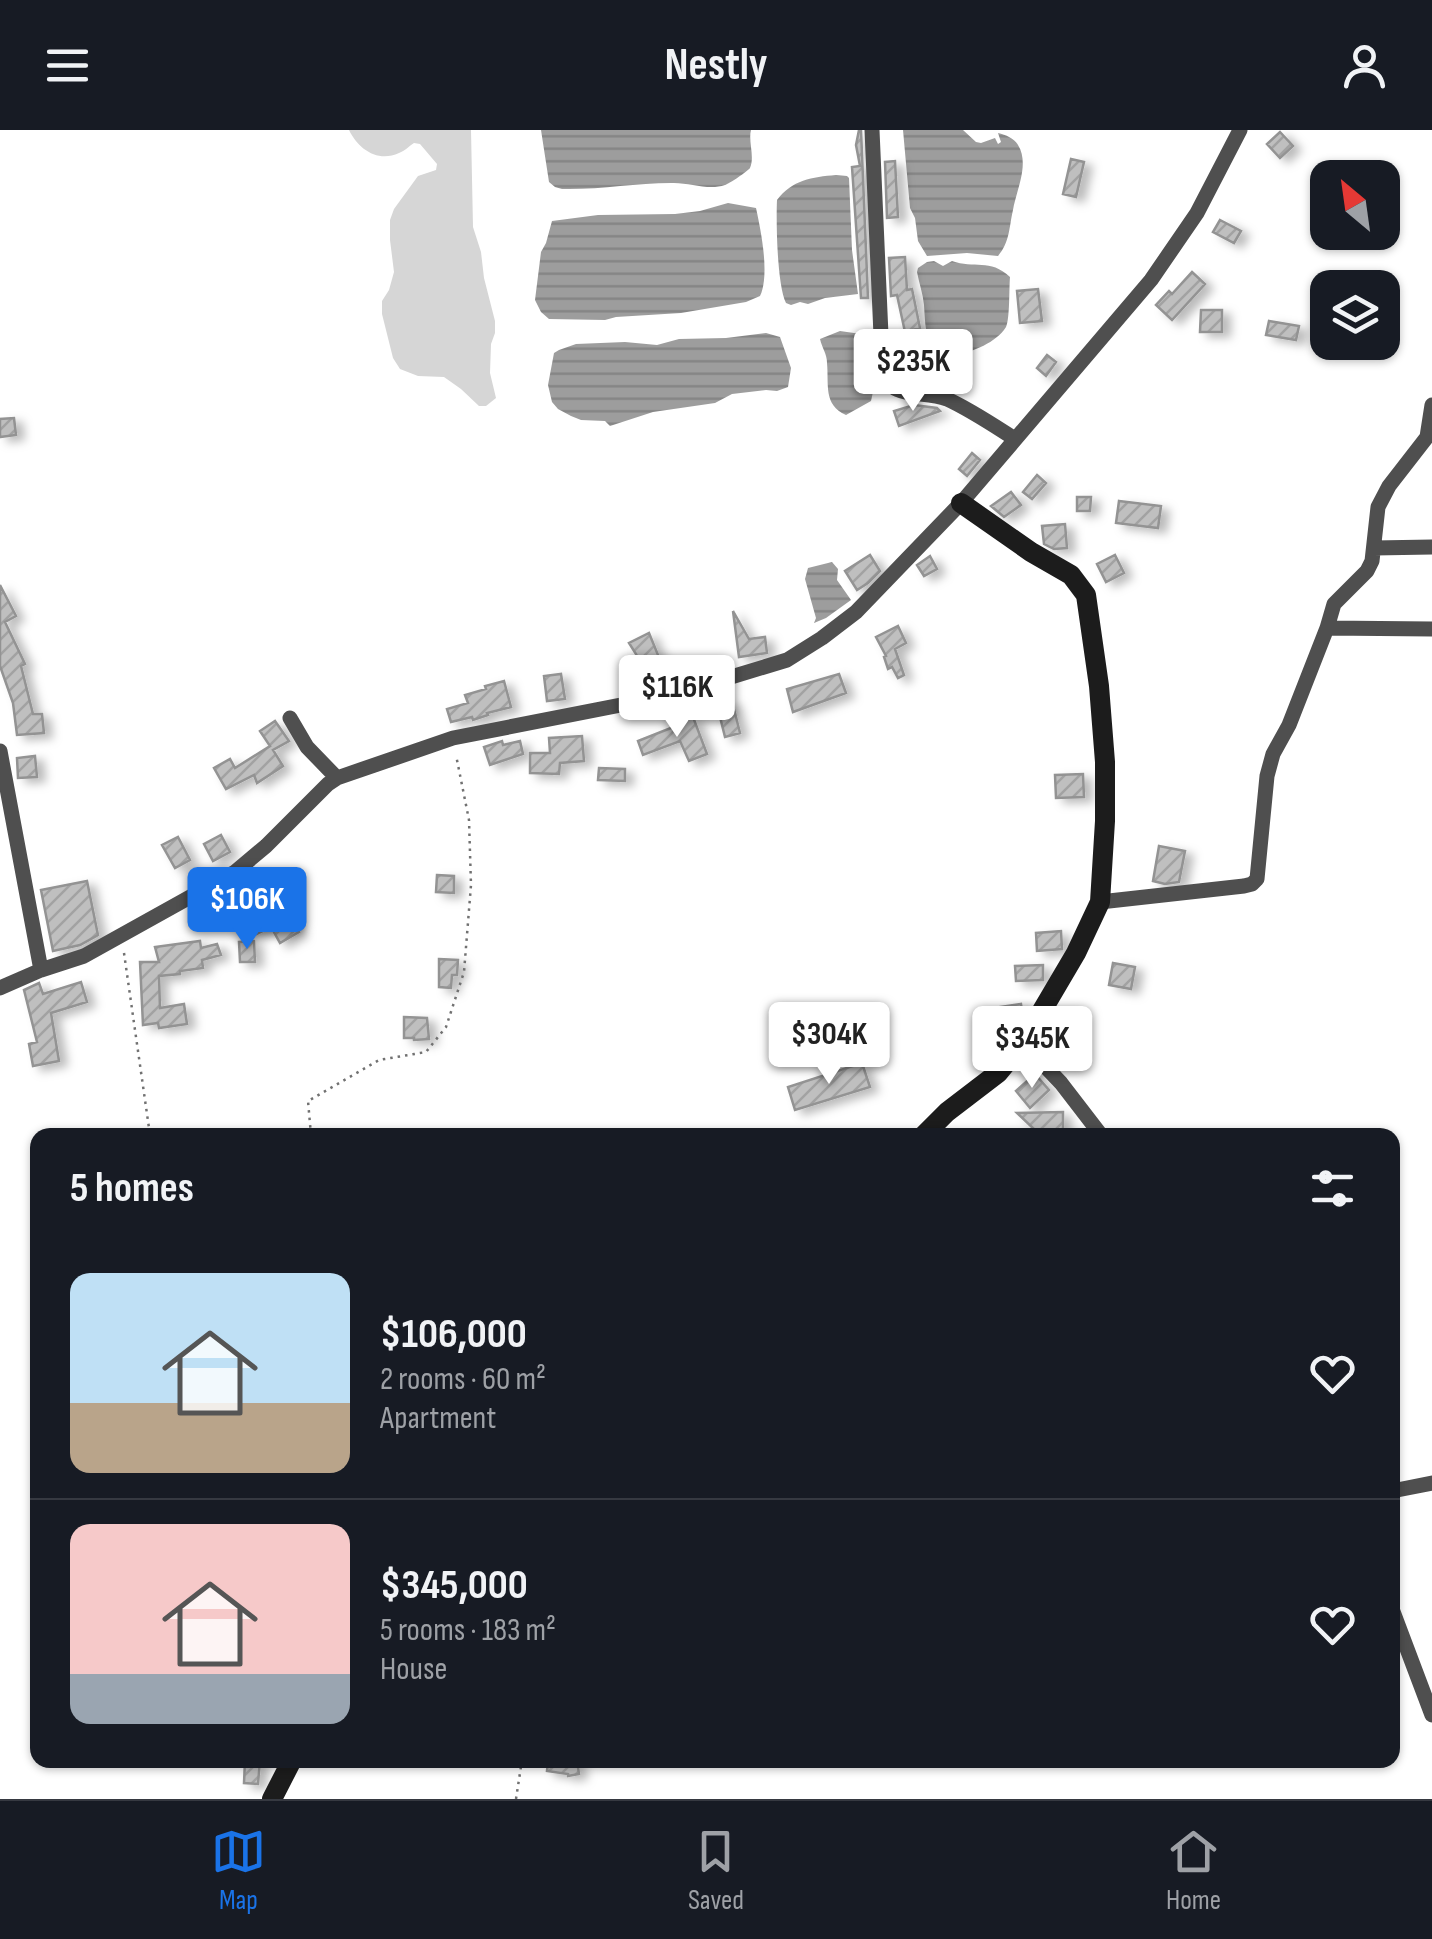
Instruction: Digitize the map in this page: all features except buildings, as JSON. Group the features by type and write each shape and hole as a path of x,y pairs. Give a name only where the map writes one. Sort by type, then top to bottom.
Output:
{"street":[{"path":"872,130 882,358 888,381 906,392 931,393 948,399 1015,440"},
{"path":"0,988 84,956 234,872 337,778 453,738 672,695 787,660 822,638 856,612 961,503 1151,280 1197,213 1240,130"},
{"path":"1100,902 1252,884 1256,879 1273,754 1289,725 1334,604 1372,561 1378,507 1426,438 1432,405"},
{"path":"931,1128 998,1073 1023,1043 1076,953 1100,902 1105,821 1099,686 1086,595 1071,575 961,503"},
{"path":"1374,548 1432,547"},
{"path":"1328,628 1432,630"},
{"path":"290,718 307,747 337,778"},
{"path":"0,751 41,970"},
{"path":"1023,1043 1096,1128"},
{"path":"1400,1489 1432,1482"},
{"path":"1400,1630 1432,1714"},
{"path":"272,1799 288,1768"}],"path":[{"path":"310,1128 308,1101 379,1060 426,1052 446,1028 464,972 472,885 469,820 453,738"},
{"path":"122,935 149,1128"},
{"path":"516,1799 521,1768"}],"shaded area":[{"path":"349,130 471,130 473,227 495,321 490,373 496,398 486,406 479,406 444,377 418,376 400,369 393,358 382,314 382,301 394,272 390,220 394,209 418,176 436,170 437,164 420,144 414,143 391,156 376,155 363,148"},
{"path":"541,130 751,130 751,164 749,170 719,187 671,183 562,189 549,182"},
{"path":"903,130 963,130 976,142 995,138 998,144 998,133 1016,143 1023,161 1021,178 1007,240 998,256 927,256 918,241 910,208"},
{"path":"836,175 849,178 858,294 791,305 786,303 781,282 777,200 803,181"},
{"path":"728,203 756,208 764,265 760,296 681,313 605,320 549,319 541,312 535,300 541,252 552,221 598,215 675,214"},
{"path":"934,261 943,266 952,261 989,266 1010,277 1007,323 996,338 956,356 932,342 917,272"},
{"path":"840,331 861,334 868,342 876,378 871,401 846,415 830,400 827,360 820,339"},
{"path":"766,333 780,337 791,368 788,387 777,391 732,394 715,403 653,412 610,426 605,421 571,416 552,402 548,385 554,353 576,344 657,345 679,339"},
{"path":"832,562 838,569 837,580 851,600 814,623 805,579 808,568"}]}
